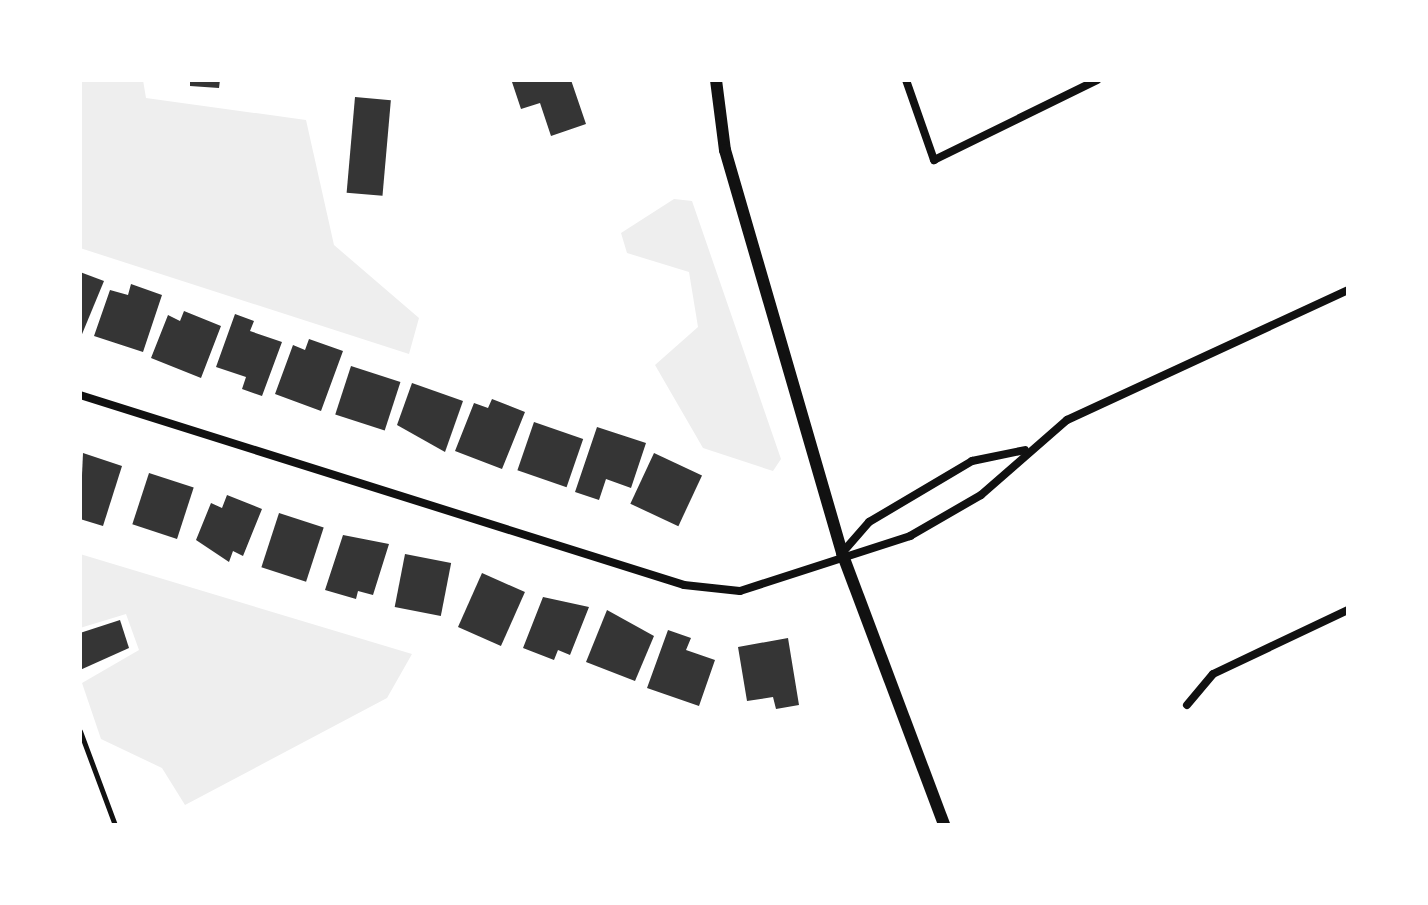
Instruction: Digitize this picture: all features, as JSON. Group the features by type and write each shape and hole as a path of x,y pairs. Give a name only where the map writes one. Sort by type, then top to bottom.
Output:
{"street":[{"path":"716,80 725,150 842,553 944,825"},
{"path":"906,80 934,160 1097,80"},
{"path":"80,395 684,585 740,591 935,523 1001,480 1025,450 1067,420 1348,290"},
{"path":"842,553 869,522 972,461 1025,450"},
{"path":"1187,705 1213,674 1348,610"}],"lane":[{"path":"80,731 115,825"}],"shaded area":[{"path":"80,80 143,80 146,98 306,120 334,245 419,318 409,354 80,248"},
{"path":"674,199 692,201 781,459 773,471 703,448 655,365 698,327 689,272 627,253 621,233"},
{"path":"80,554 412,654 387,698 185,805 162,768 101,739 82,683 139,650 126,614 80,628"}],"building":[{"path":"190,80 220,80 219,88 190,86"},
{"path":"571,80 586,124 551,136 540,103 521,109 512,82"},
{"path":"355,97 391,100 382,196 347,193"},
{"path":"80,272 104,281 80,339"},
{"path":"131,284 162,295 143,352 94,336 110,290 128,295"},
{"path":"184,311 221,326 201,378 151,358 168,315 180,321"},
{"path":"235,314 254,321 250,331 282,342 262,396 242,389 246,377 216,367"},
{"path":"309,339 343,351 321,411 275,394 293,345 305,350"},
{"path":"351,366 400,382 385,431 335,415"},
{"path":"412,383 463,401 445,452 397,425"},
{"path":"492,399 525,412 502,469 455,451 474,403 488,408"},
{"path":"534,422 583,439 567,487 517,470"},
{"path":"597,427 646,443 631,488 606,479 599,500 575,492"},
{"path":"83,453 122,466 103,526 80,519"},
{"path":"654,453 702,475 678,526 630,504"},
{"path":"149,473 194,488 177,539 132,524"},
{"path":"227,495 262,509 243,556 233,551 229,562 196,540 211,503 222,508"},
{"path":"279,513 324,528 306,582 261,567"},
{"path":"343,535 389,544 373,595 358,591 356,599 325,590"},
{"path":"405,554 451,563 441,616 395,607"},
{"path":"482,573 525,592 501,646 458,627"},
{"path":"543,597 589,607 570,655 558,650 554,660 523,648"},
{"path":"607,610 654,636 635,681 586,662"},
{"path":"120,620 129,648 80,670 80,633"},
{"path":"668,630 691,638 686,650 715,660 699,706 647,688"},
{"path":"788,638 799,705 776,709 773,697 747,701 738,647"}]}
